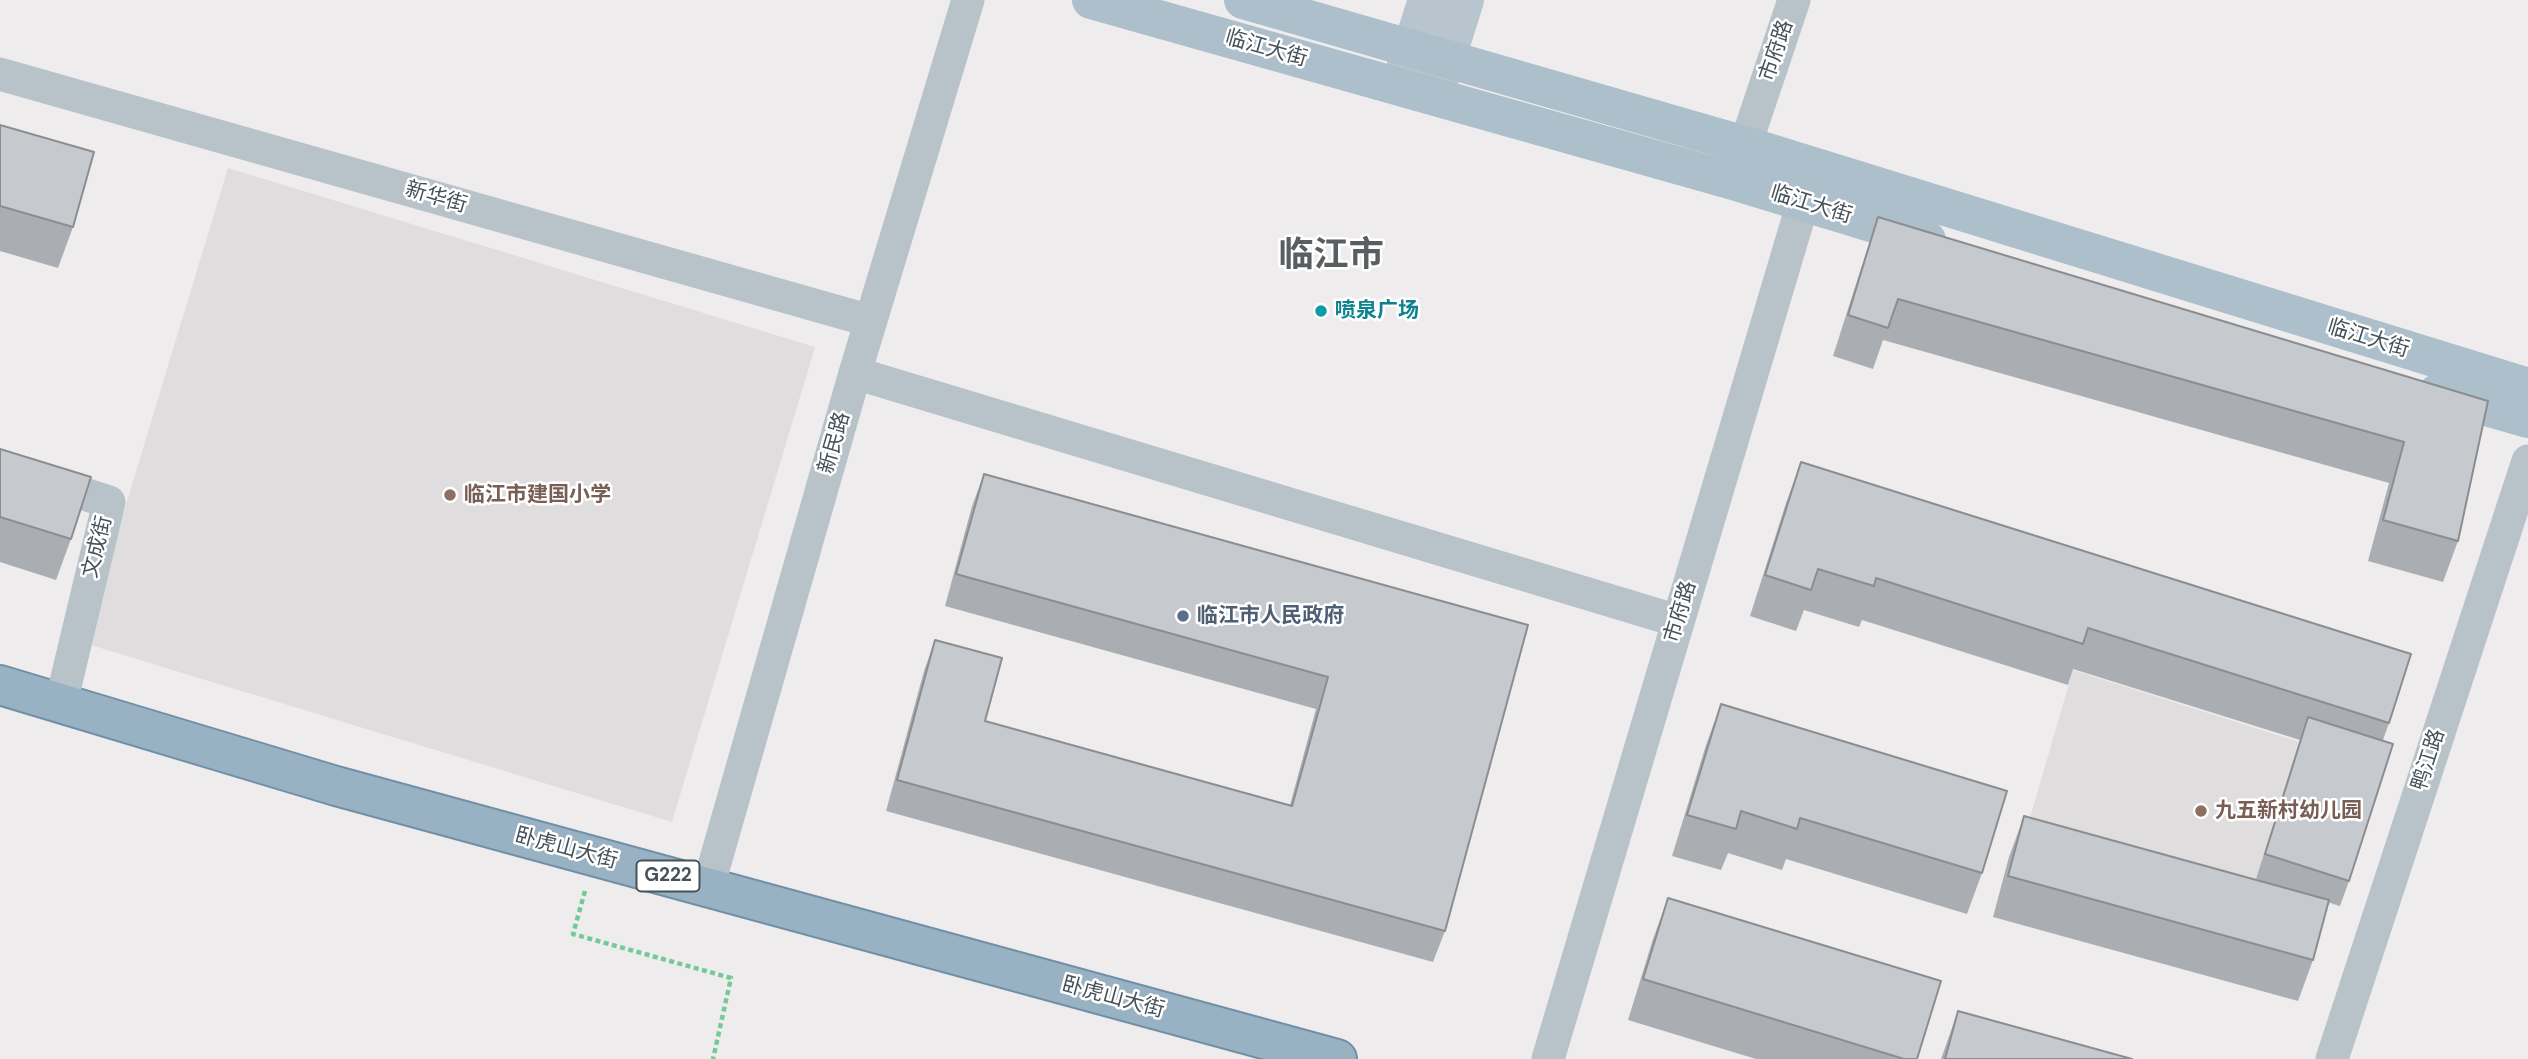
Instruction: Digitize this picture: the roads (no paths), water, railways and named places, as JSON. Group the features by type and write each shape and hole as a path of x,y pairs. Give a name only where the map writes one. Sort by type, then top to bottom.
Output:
{"highway":[{"name":"卧虎山大街","path":"0,685 336,786 1337,1059"}],"main road":[{"name":"临江大街","path":"1091,0 1733,181 1963,251"},
{"name":"临江大街","path":"1242,0 1745,145 2528,387"},
{"path":"1427,0 1429,54"},
{"path":"1417,92 1429,54 1465,0"},
{"name":"临江大街","path":"2176,315 2528,419"}],"street":[{"name":"新民路","path":"708,887 855,373 968,0"},
{"name":"市府路","path":"1733,181 1794,0"},
{"name":"新华街","path":"0,74 871,321"},
{"name":"市府路","path":"1548,1059 1814,166"},
{"path":"855,373 1678,621"},
{"name":"鸭江路","path":"2332,1059 2528,461"},
{"name":"文成街","path":"0,467 109,502 61,704"}],"place":[{"name":"喷泉广场","path":"1321,311"},
{"name":"临江市建国小学","path":"450,495"},
{"name":"临江市人民政府","path":"1183,616"},
{"name":"九五新村幼儿园","path":"2201,811"}],"district":[{"name":"临江市","path":"1331,257"}]}
